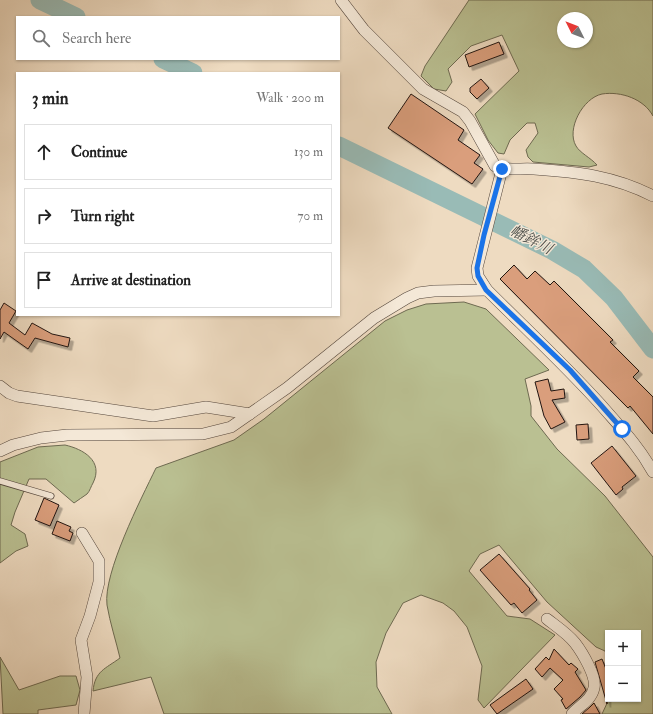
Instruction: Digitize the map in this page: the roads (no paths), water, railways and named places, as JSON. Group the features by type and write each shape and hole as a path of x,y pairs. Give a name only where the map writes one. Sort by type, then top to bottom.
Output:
{"street":[{"path":"341,0 364,30 423,89 463,112 470,121 495,166 502,169 531,168 579,172 625,183 653,196"},
{"path":"502,169 484,235 477,268 478,276 486,290 570,370 639,448 653,472"},
{"path":"0,451 13,445 41,438 67,435 203,434 231,426 287,388 374,318 407,298 418,293 434,291 486,290"},
{"path":"0,386 9,393 17,396 153,416 206,406 250,414"},
{"path":"82,533 99,561 99,582 90,616 80,640 87,677 84,714"},
{"path":"547,619 574,642 589,666 594,680 595,687 589,699 572,714"}],"lane":[{"path":"0,481 51,496"}],"waterway":[{"name":"幡鉾川","path":"40,0 74,16"},
{"name":"幡鉾川","path":"165,60 191,72"},
{"name":"幡鉾川","path":"340,146 552,250 584,269 614,298 653,349"}]}
